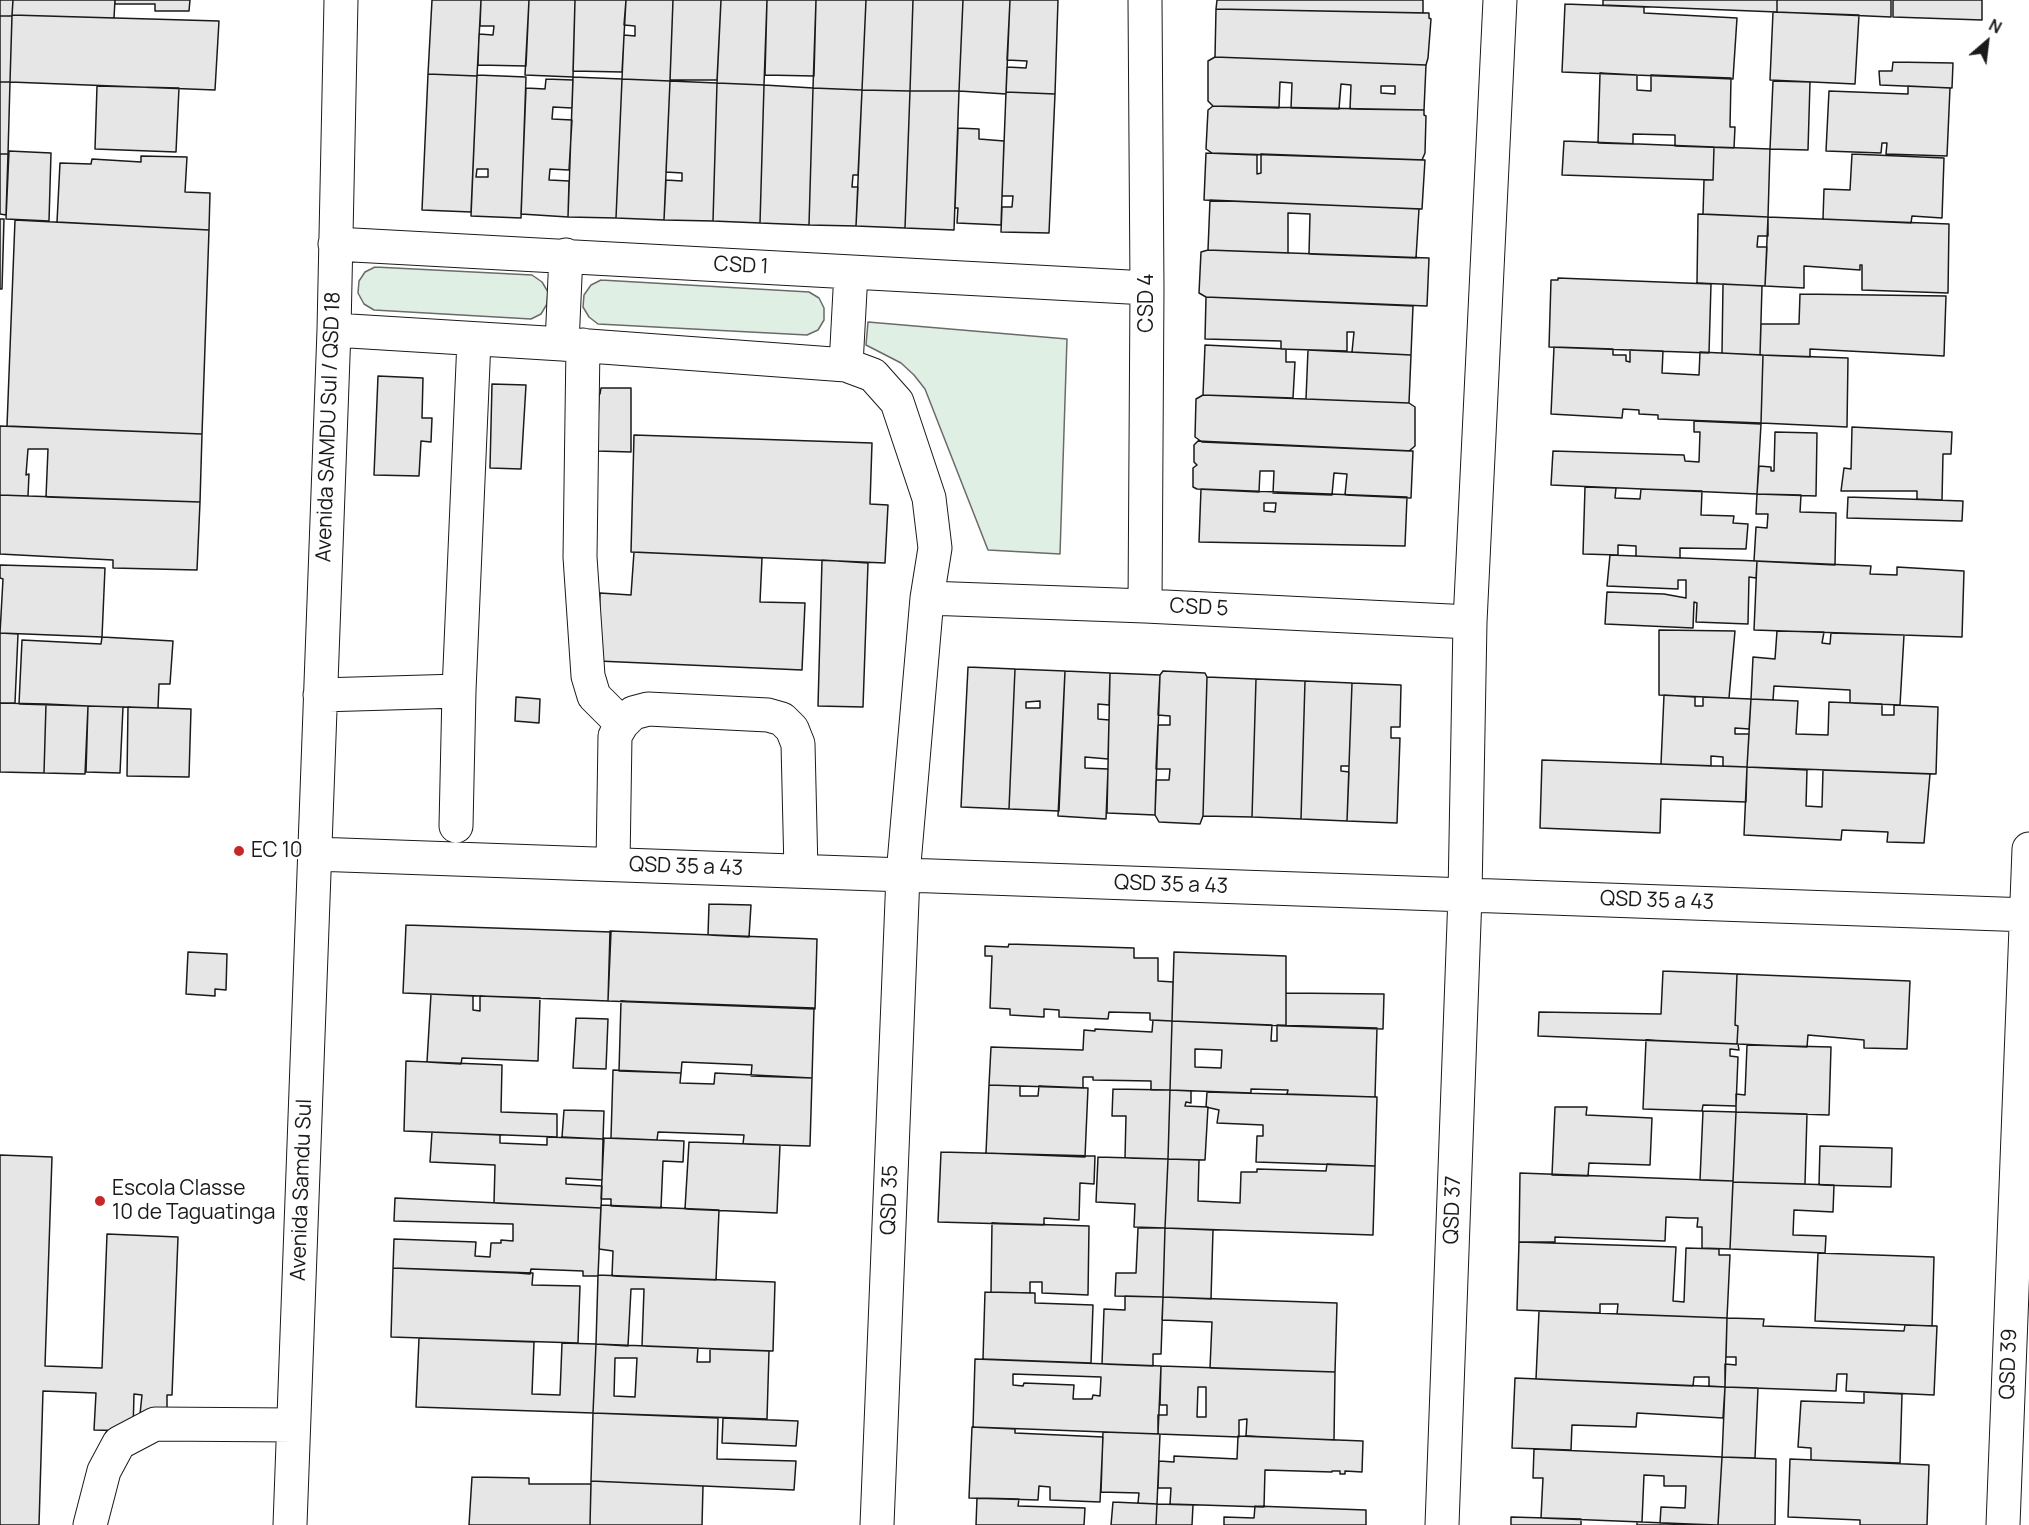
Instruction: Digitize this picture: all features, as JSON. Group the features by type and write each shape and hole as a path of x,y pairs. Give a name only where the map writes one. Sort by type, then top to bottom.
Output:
{"street":[{"name":"Avenida SAMDU Sul / QSD 18","path":"314,854 334,330 341,0"},
{"name":"CSD 4","path":"1145,0 1147,288 1145,606"},
{"name":"QSD 37","path":"1442,1525 1465,895 1470,622 1500,0"},
{"name":"CSD 1","path":"335,244 1147,288"},
{"path":"566,255 588,676 594,696 622,724"},
{"path":"846,365 851,272"},
{"name":"QSD 35","path":"334,330 846,365 873,375 897,402 929,498 935,548 927,598 903,876 877,1525"},
{"path":"456,825 459,691 474,340"},
{"name":"CSD 5","path":"927,598 1470,622"},
{"path":"320,695 459,691"},
{"path":"613,864 615,736 622,724 633,713 648,709 768,715 782,719 792,729 798,744 801,871"},
{"name":"QSD 39","path":"2003,1525 2029,849"},
{"name":"QSD 35 a 43","path":"314,854 2028,915"},
{"name":"Avenida Samdu Sul","path":"290,1525 314,854"},
{"path":"90,1525 104,1472 119,1443 155,1424 293,1425"}],"green space":[{"path":"375,267 532,275 542,282 548,292 547,304 541,314 531,319 374,310 364,304 358,293 359,281 365,272"},
{"path":"601,280 809,292 819,298 824,308 824,320 818,330 807,335 598,324 589,317 583,307 584,295 591,285"},
{"path":"868,322 1067,339 1060,554 988,550 925,389 901,363 866,345"}],"building":[{"path":"0,0 13,0 12,16 0,16"},
{"path":"13,0 115,0 114,18 12,15"},
{"path":"115,0 190,0 189,11 155,11 155,4 115,4"},
{"path":"432,0 481,0 477,76 428,74"},
{"path":"481,0 529,0 526,66 478,65 479,34 493,35 494,26 480,26"},
{"path":"529,0 575,0 573,77 525,75"},
{"path":"575,0 626,0 622,72 573,71"},
{"path":"626,0 673,0 670,81 622,79 624,35 635,36 635,26 624,25"},
{"path":"673,0 721,0 717,80 670,80"},
{"path":"721,0 767,0 764,85 717,83"},
{"path":"767,0 816,0 814,76 765,75"},
{"path":"816,0 866,0 862,90 813,88"},
{"path":"866,0 913,0 910,91 862,90"},
{"path":"913,0 963,0 959,91 910,91"},
{"path":"963,0 1010,0 1006,94 959,91"},
{"path":"1010,0 1058,0 1055,94 1006,92 1007,67 1026,68 1027,61 1007,60"},
{"path":"1217,0 1423,0 1423,13 1216,9"},
{"path":"1603,0 1777,0 1777,12 1603,5"},
{"path":"1777,0 1891,0 1891,17 1777,12"},
{"path":"1893,0 1982,0 1982,20 1893,17"},
{"path":"1565,4 1644,7 1644,13 1737,18 1733,79 1562,72"},
{"path":"1216,9 1429,13 1431,19 1428,58 1426,65 1215,57"},
{"path":"1773,12 1859,15 1855,84 1770,80"},
{"path":"12,15 219,21 215,90 10,82"},
{"path":"0,16 12,16 10,82 0,82"},
{"path":"1215,57 1426,65 1424,110 1350,109 1351,85 1341,84 1339,109 1291,108 1292,83 1280,82 1279,108 1213,106 1208,101 1208,61","holes":["1381,86 1395,86 1395,94 1381,93"]},
{"path":"1893,62 1953,63 1952,88 1880,85 1879,71 1892,71"},
{"path":"1600,73 1637,75 1637,90 1651,91 1651,75 1731,78 1730,127 1735,127 1734,148 1675,146 1675,135 1633,134 1633,144 1598,143"},
{"path":"428,74 477,76 471,212 422,210"},
{"path":"477,75 526,77 521,218 471,216","holes":["477,169 488,169 488,177 476,177"]},
{"path":"573,77 622,79 616,218 568,217"},
{"path":"546,79 573,80 572,108 553,107 552,119 572,120 569,170 550,169 549,180 569,181 568,217 521,214 526,88 545,89"},
{"path":"622,79 670,81 664,220 616,218"},
{"path":"670,81 717,83 713,221 664,220 666,180 682,181 682,173 666,172"},
{"path":"1773,81 1810,82 1808,150 1770,149"},
{"path":"0,82 10,82 8,154 0,154"},
{"path":"717,83 764,85 760,223 713,221"},
{"path":"764,85 813,88 809,225 760,223"},
{"path":"97,86 179,88 176,152 95,149"},
{"path":"1908,86 1950,88 1947,156 1886,154 1887,143 1882,143 1881,153 1826,151 1829,91 1908,94"},
{"path":"813,88 862,90 858,175 853,175 852,187 858,187 856,226 809,225"},
{"path":"862,90 910,91 905,228 856,226"},
{"path":"910,91 959,91 954,230 905,228"},
{"path":"1006,92 1055,94 1049,233 1001,232 1002,207 1012,207 1013,196 1002,196"},
{"path":"1213,106 1424,110 1426,116 1425,153 1422,160 1212,153 1206,149 1208,110"},
{"path":"958,128 979,129 979,139 1004,141 1001,225 957,223 958,208 955,208"},
{"path":"1564,141 1714,147 1713,180 1562,175"},
{"path":"1714,147 1770,149 1768,217 1703,214 1704,180 1713,180"},
{"path":"9,151 51,153 49,221 6,219"},
{"path":"1206,153 1257,155 1257,174 1261,173 1261,154 1425,160 1422,209 1204,200"},
{"path":"0,154 8,154 6,215 0,214"},
{"path":"1852,154 1944,158 1942,218 1912,216 1911,223 1823,219 1824,189 1850,190"},
{"path":"141,156 187,157 185,192 210,193 209,230 57,222 60,163 91,164 92,159 141,162"},
{"path":"1210,200 1419,209 1416,258 1309,254 1310,214 1288,213 1288,253 1208,250"},
{"path":"1698,214 1768,217 1768,236 1758,236 1757,247 1767,247 1765,286 1697,283"},
{"path":"1768,217 1949,224 1948,293 1862,290 1862,265 1860,265 1860,270 1804,266 1804,288 1765,286"},
{"path":"0,219 4,219 2,289 0,289"},
{"path":"15,220 209,230 202,434 7,426"},
{"path":"1208,250 1429,258 1427,306 1206,297 1199,293 1201,252"},
{"path":"1558,278 1711,284 1709,353 1549,347 1551,280 1558,280"},
{"path":"1723,284 1762,286 1760,355 1722,353"},
{"path":"1800,294 1946,296 1944,356 1810,349 1810,357 1760,355 1761,324 1799,324"},
{"path":"1206,297 1413,306 1411,355 1352,352 1354,332 1347,332 1347,351 1281,349 1281,341 1205,339"},
{"path":"1205,345 1286,349 1286,362 1295,362 1293,398 1203,395"},
{"path":"1554,347 1613,349 1613,355 1626,355 1626,361 1630,362 1630,350 1663,351 1662,373 1699,375 1700,352 1763,355 1761,423 1658,419 1658,415 1639,414 1639,410 1623,409 1622,418 1551,414"},
{"path":"1308,350 1411,355 1409,403 1306,399"},
{"path":"1763,355 1848,358 1847,427 1761,423"},
{"path":"378,376 423,378 422,418 432,418 431,442 421,441 419,476 374,475"},
{"path":"492,384 526,385 521,469 490,468"},
{"path":"601,388 631,388 631,452 597,451"},
{"path":"1203,395 1409,403 1415,407 1415,446 1409,451 1202,442 1195,437 1196,399"},
{"path":"1694,421 1761,424 1757,494 1551,485 1553,451 1684,455 1685,461 1699,462 1700,432 1694,432"},
{"path":"0,426 202,434 200,502 46,497 48,449 28,449 26,475 29,474 28,496 0,495"},
{"path":"1852,427 1952,432 1951,454 1943,454 1942,500 1917,499 1917,491 1841,491 1844,468 1851,469"},
{"path":"1775,432 1817,433 1816,496 1757,494 1759,466 1771,467 1771,471 1774,471"},
{"path":"634,435 872,443 870,504 888,505 885,563 631,552"},
{"path":"1198,441 1413,451 1411,498 1345,495 1347,474 1334,473 1332,495 1273,493 1274,471 1260,471 1259,492 1197,489 1193,487 1193,468 1197,465 1194,462 1194,445"},
{"path":"1585,487 1616,488 1615,498 1640,499 1641,489 1702,491 1701,515 1734,516 1733,523 1748,524 1746,549 1680,548 1680,558 1636,556 1636,546 1618,545 1618,555 1583,554"},
{"path":"1201,489 1407,497 1405,546 1199,542","holes":["1264,503 1276,503 1275,512 1264,511"]},
{"path":"1757,494 1801,495 1800,512 1836,513 1835,565 1754,561 1756,527 1767,528 1768,514 1756,514"},
{"path":"0,495 200,502 197,570 113,568 113,560 0,554"},
{"path":"1848,497 1963,501 1962,521 1847,518"},
{"path":"634,552 762,558 760,602 805,603 802,670 598,661 600,593 631,595"},
{"path":"1610,555 1757,561 1756,578 1749,577 1748,624 1696,622 1697,603 1694,602 1693,628 1605,624 1607,592 1664,594 1686,598 1686,580 1678,580 1678,589 1607,586"},
{"path":"822,560 868,563 863,707 818,706"},
{"path":"1757,561 1871,566 1870,574 1897,575 1897,567 1964,571 1962,637 1754,630"},
{"path":"0,565 105,568 102,637 0,633 3,579 0,578"},
{"path":"1659,630 1735,631 1729,698 1659,695"},
{"path":"1777,631 1824,632 1822,643 1830,644 1831,633 1904,635 1900,705 1850,703 1850,690 1774,686 1773,700 1751,699 1753,657 1775,659"},
{"path":"0,633 18,634 15,703 0,703"},
{"path":"102,637 173,641 170,684 159,684 158,708 19,704 22,640 101,644"},
{"path":"968,667 1015,669 1009,809 961,807"},
{"path":"1015,669 1065,671 1059,811 1009,809","holes":["1040,701 1040,708 1026,708 1026,702"]},
{"path":"1065,671 1110,673 1109,705 1098,704 1098,719 1109,720 1108,759 1085,757 1085,768 1108,769 1106,819 1058,816"},
{"path":"1163,671 1205,673 1207,677 1203,816 1200,824 1159,822 1155,815 1156,780 1169,780 1170,769 1156,769 1158,725 1170,725 1170,716 1158,715 1160,675"},
{"path":"1110,673 1160,675 1155,815 1107,813"},
{"path":"1207,677 1256,679 1252,817 1203,816"},
{"path":"1256,679 1305,681 1301,819 1252,817"},
{"path":"1305,681 1352,683 1349,766 1341,766 1341,771 1349,772 1347,821 1301,819"},
{"path":"1352,683 1401,685 1400,727 1391,727 1391,738 1400,738 1397,823 1347,821"},
{"path":"1664,695 1695,697 1695,706 1703,706 1703,697 1751,699 1749,729 1735,728 1735,734 1749,734 1747,767 1723,766 1723,757 1711,756 1711,766 1661,764"},
{"path":"516,697 540,699 539,723 515,721"},
{"path":"1751,699 1798,701 1796,734 1828,735 1829,702 1882,704 1882,715 1894,715 1894,705 1938,707 1936,774 1747,767"},
{"path":"0,703 46,704 44,773 0,772"},
{"path":"46,704 88,706 85,774 44,773"},
{"path":"88,706 123,707 120,773 86,772"},
{"path":"128,707 191,709 189,777 127,776"},
{"path":"1542,760 1747,767 1746,802 1661,799 1660,833 1540,828"},
{"path":"1747,767 1807,770 1806,806 1822,807 1823,770 1930,774 1924,843 1887,842 1888,832 1842,830 1841,840 1744,835"},
{"path":"709,904 751,905 749,937 708,935"},
{"path":"406,925 611,932 608,1001 403,993"},
{"path":"610,931 817,939 815,1009 608,1001"},
{"path":"1009,944 1134,948 1134,958 1158,958 1158,981 1173,982 1172,1021 1150,1020 1150,1013 1109,1012 1108,1019 1059,1017 1059,1010 1044,1009 1044,1017 1010,1015 1010,1009 990,1008 992,956 985,956 985,946 1008,947"},
{"path":"188,952 227,954 226,990 215,989 215,996 186,994"},
{"path":"1174,952 1286,956 1286,1026 1172,1021"},
{"path":"1663,971 1737,974 1735,1025 1738,1026 1737,1044 1538,1036 1539,1012 1661,1014"},
{"path":"1737,974 1910,981 1907,1049 1864,1048 1864,1040 1808,1035 1807,1047 1737,1044 1738,1026 1735,1025"},
{"path":"1286,993 1384,994 1383,1029 1286,1026"},
{"path":"431,994 473,996 473,1010 480,1011 480,996 540,998 538,1061 462,1058 461,1064 427,1062"},
{"path":"621,1001 814,1008 812,1078 751,1076 752,1065 682,1062 681,1073 619,1071"},
{"path":"576,1018 608,1019 606,1069 573,1068"},
{"path":"1153,1020 1172,1021 1170,1090 1151,1090 1151,1081 1093,1080 1093,1077 1083,1077 1083,1088 989,1085 991,1047 1083,1050 1084,1030 1152,1032"},
{"path":"1172,1021 1272,1025 1271,1041 1277,1041 1277,1025 1377,1028 1375,1097 1287,1094 1288,1090 1251,1089 1251,1093 1170,1090","holes":["1195,1049 1222,1050 1221,1068 1195,1067"]},
{"path":"1646,1040 1738,1044 1739,1050 1730,1049 1730,1056 1738,1057 1736,1106 1703,1105 1702,1111 1643,1109"},
{"path":"1747,1045 1831,1047 1829,1115 1736,1112 1736,1094 1745,1095"},
{"path":"406,1061 502,1065 501,1112 557,1114 557,1137 404,1131"},
{"path":"613,1070 681,1073 680,1083 714,1084 715,1073 812,1078 810,1146 743,1144 744,1135 658,1132 657,1140 611,1138"},
{"path":"989,1085 1020,1086 1020,1096 1038,1096 1039,1086 1088,1088 1085,1157 986,1153"},
{"path":"1113,1089 1170,1090 1168,1159 1125,1158 1126,1116 1112,1116"},
{"path":"1170,1090 1191,1091 1191,1103 1186,1102 1185,1106 1208,1107 1205,1160 1168,1159"},
{"path":"1207,1092 1377,1097 1375,1166 1256,1162 1257,1136 1263,1136 1263,1125 1217,1123 1219,1110 1206,1107"},
{"path":"1555,1107 1587,1107 1586,1115 1652,1118 1650,1165 1589,1163 1588,1176 1552,1175"},
{"path":"564,1110 604,1111 603,1139 562,1137"},
{"path":"1703,1111 1736,1112 1733,1181 1700,1180"},
{"path":"1736,1112 1807,1114 1805,1184 1733,1182"},
{"path":"432,1132 500,1135 500,1143 547,1145 547,1137 603,1139 602,1180 566,1178 566,1184 602,1186 601,1208 494,1203 495,1165 430,1162"},
{"path":"604,1138 684,1141 683,1162 663,1161 661,1208 611,1206 611,1199 601,1199"},
{"path":"689,1142 780,1145 777,1213 685,1209"},
{"path":"1820,1146 1892,1148 1891,1187 1819,1185"},
{"path":"941,1152 1095,1156 1094,1184 1080,1183 1079,1220 1044,1218 1044,1225 938,1222"},
{"path":"0,1155 52,1157 45,1366 102,1368 107,1234 178,1237 172,1395 167,1395 167,1415 140,1414 142,1395 134,1394 133,1431 94,1430 96,1393 43,1391 39,1525 0,1525"},
{"path":"1098,1157 1168,1159 1165,1228 1134,1227 1135,1204 1096,1202"},
{"path":"1168,1159 1199,1160 1198,1201 1240,1203 1241,1172 1257,1172 1257,1169 1326,1171 1327,1164 1375,1166 1373,1235 1165,1228"},
{"path":"1520,1173 1733,1181 1730,1249 1702,1248 1702,1227 1697,1227 1698,1218 1666,1217 1665,1241 1555,1237 1555,1242 1519,1242"},
{"path":"1733,1182 1834,1185 1833,1212 1794,1210 1793,1235 1826,1236 1825,1253 1730,1249"},
{"path":"395,1198 601,1208 598,1276 583,1276 583,1271 531,1269 530,1274 393,1268 394,1239 476,1242 475,1256 490,1257 491,1243 501,1243 501,1240 513,1241 513,1224 394,1221"},
{"path":"601,1205 719,1210 716,1280 612,1276 613,1251 599,1249"},
{"path":"992,1223 1089,1226 1088,1295 1042,1293 1042,1282 1030,1282 1030,1293 991,1292"},
{"path":"1138,1228 1165,1228 1163,1297 1115,1296 1116,1273 1136,1273"},
{"path":"1165,1228 1213,1230 1211,1299 1163,1297"},
{"path":"1519,1242 1676,1247 1673,1301 1684,1302 1686,1248 1719,1249 1719,1255 1730,1255 1727,1318 1617,1314 1618,1304 1600,1304 1600,1313 1517,1310"},
{"path":"1818,1253 1934,1257 1932,1326 1815,1321"},
{"path":"393,1268 533,1273 532,1285 580,1286 578,1343 391,1337"},
{"path":"598,1275 775,1282 773,1351 642,1346 644,1289 631,1289 628,1346 596,1344"},
{"path":"985,1292 1035,1293 1035,1303 1093,1305 1091,1363 983,1359"},
{"path":"1125,1296 1163,1297 1161,1354 1153,1354 1153,1366 1102,1364 1104,1309 1125,1310"},
{"path":"1163,1297 1337,1303 1335,1372 1210,1368 1212,1322 1162,1320"},
{"path":"1539,1311 1727,1318 1725,1387 1709,1386 1709,1377 1694,1377 1693,1386 1536,1379"},
{"path":"1727,1318 1764,1319 1763,1326 1904,1331 1905,1325 1937,1326 1934,1395 1846,1391 1847,1374 1837,1374 1836,1391 1725,1387 1725,1364 1736,1365 1736,1357 1726,1357"},
{"path":"419,1338 534,1342 532,1394 560,1395 562,1343 596,1344 593,1413 416,1407"},
{"path":"596,1344 698,1348 697,1362 710,1362 710,1349 769,1351 767,1419 593,1413","holes":["615,1358 637,1358 635,1397 614,1396"]},
{"path":"975,1359 1161,1366 1158,1434 973,1427","holes":["1013,1374 1101,1377 1100,1396 1093,1395 1092,1399 1073,1399 1074,1385 1024,1383 1023,1386 1013,1385"]},
{"path":"1161,1366 1335,1372 1334,1440 1246,1436 1247,1419 1239,1420 1239,1437 1158,1434 1158,1415 1167,1415 1167,1405 1160,1405","holes":["1198,1387 1206,1387 1206,1417 1197,1417"]},
{"path":"1515,1378 1725,1387 1723,1418 1637,1413 1636,1427 1572,1425 1571,1450 1512,1448"},
{"path":"1725,1387 1758,1388 1755,1458 1722,1457"},
{"path":"1864,1392 1902,1394 1900,1463 1811,1460 1811,1448 1798,1447 1801,1401 1864,1403"},
{"path":"593,1413 718,1418 717,1459 796,1461 794,1490 591,1481"},
{"path":"723,1418 798,1421 796,1446 722,1443"},
{"path":"972,1427 1015,1429 1015,1433 1103,1437 1100,1502 1050,1500 1050,1487 1039,1486 1038,1500 969,1498"},
{"path":"1103,1432 1160,1434 1157,1504 1138,1503 1139,1493 1101,1492"},
{"path":"1238,1436 1363,1441 1362,1472 1345,1471 1345,1474 1340,1474 1340,1471 1265,1470 1264,1507 1170,1504 1171,1488 1158,1488 1159,1461 1174,1462 1174,1456 1237,1459"},
{"path":"1534,1449 1722,1457 1718,1525 1660,1523 1661,1507 1685,1508 1686,1486 1664,1486 1664,1476 1644,1475 1642,1522 1541,1518 1543,1478 1533,1478"},
{"path":"1722,1457 1776,1459 1775,1525 1718,1525"},
{"path":"1790,1459 1929,1465 1927,1525 1860,1525 1860,1520 1788,1517"},
{"path":"472,1477 529,1478 529,1484 591,1484 590,1525 469,1525"},
{"path":"591,1481 703,1486 702,1525 590,1525"},
{"path":"977,1498 1019,1499 1018,1506 1085,1508 1084,1525 976,1525"},
{"path":"1113,1502 1157,1504 1156,1525 1111,1525"},
{"path":"1157,1504 1193,1505 1192,1525 1156,1525"},
{"path":"1255,1506 1366,1510 1366,1525 1224,1525 1224,1517 1254,1518"},
{"path":"1511,1517 1581,1519 1581,1525 1511,1525"},
{"path":"1637,1522 1642,1522 1714,1525 1637,1525"}],"place":[{"name":"EC 10","path":"239,851"},
{"name":"Escola Classe 10 de Taguatinga","path":"100,1201"}]}
